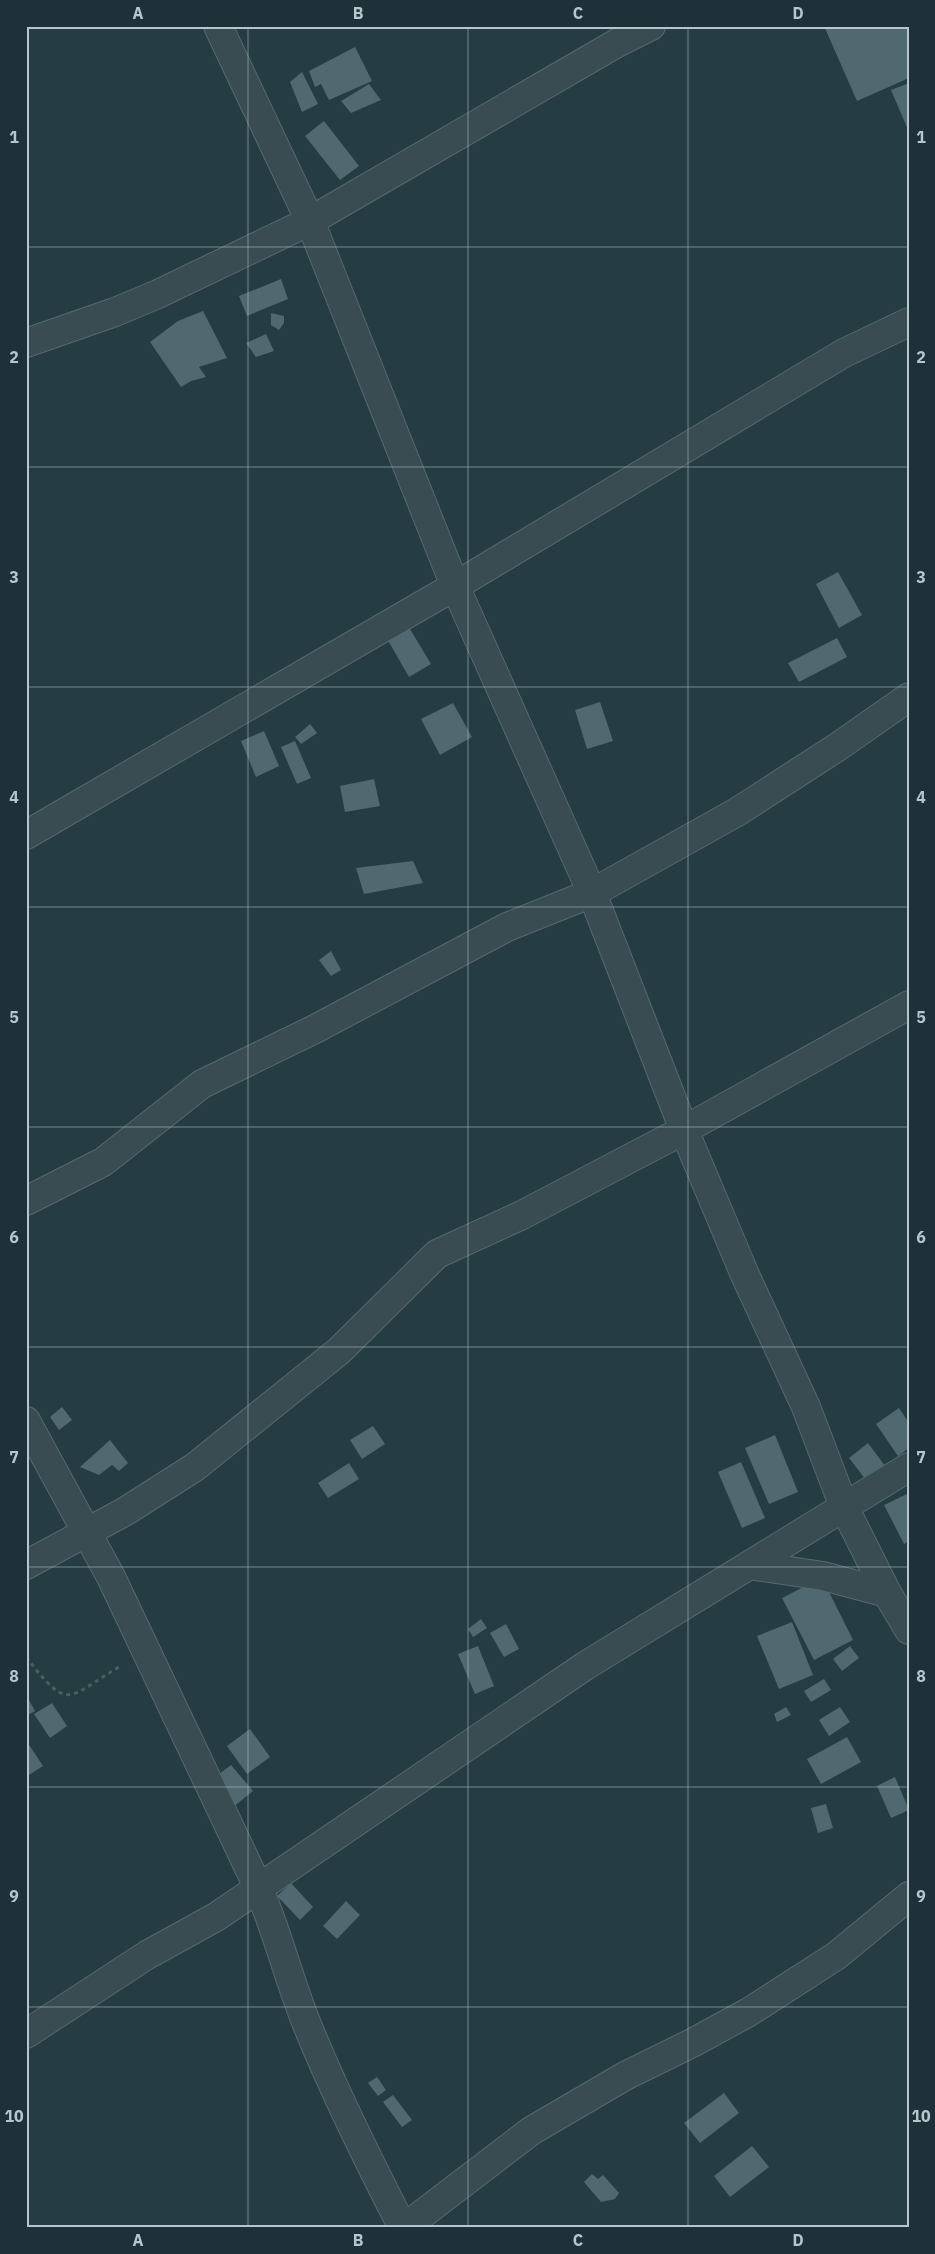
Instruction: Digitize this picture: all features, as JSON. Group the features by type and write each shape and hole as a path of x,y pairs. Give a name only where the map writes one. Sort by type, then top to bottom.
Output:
{"street":[{"path":"218,26 310,220 455,586 592,893 684,1130 745,1275 806,1407 844,1507 887,1593 909,1630"},
{"path":"26,343 115,312 158,294 310,220 617,43 650,26"},
{"path":"26,835 455,586 844,353 909,322"},
{"path":"26,1201 103,1162 202,1084 315,1028 507,927 592,893 737,812 839,746 909,697"},
{"path":"26,1565 88,1532 195,1467 339,1351 437,1254 522,1215 684,1130 909,1005"},
{"path":"26,1422 88,1532 258,1887 272,1919 311,2034 345,2113 403,2228 531,2131 625,2076 749,2012 836,1956 909,1896"},
{"path":"26,2034 147,1955 216,1917 585,1666 909,1467"},
{"path":"749,1566 823,1576 887,1593"}],"path":[{"path":"26,1657 56,1691 70,1696 81,1692 146,1651"}],"building":[{"path":"824,26 909,26 909,78 857,101"},
{"path":"355,47 372,81 329,100 321,84 315,87 309,71"},
{"path":"302,72 318,104 302,112 290,82"},
{"path":"909,83 909,132 891,90"},
{"path":"369,84 381,100 351,113 341,101"},
{"path":"324,121 359,166 340,180 305,136"},
{"path":"281,279 288,299 247,316 239,296"},
{"path":"203,311 227,358 199,367 206,377 191,381 181,387 150,342 178,321"},
{"path":"271,313 284,316 284,323 279,330 271,325"},
{"path":"266,334 274,351 256,357 246,343"},
{"path":"838,572 862,615 839,628 816,584"},
{"path":"407,624 431,664 409,677 386,637"},
{"path":"837,638 847,657 799,682 788,663"},
{"path":"600,702 613,741 587,749 575,710"},
{"path":"453,703 472,737 440,755 421,719"},
{"path":"310,724 317,733 301,744 295,737"},
{"path":"264,731 279,766 256,777 241,741"},
{"path":"295,741 311,778 297,784 281,747"},
{"path":"374,779 380,806 345,812 340,786"},
{"path":"413,861 423,883 364,894 356,868"},
{"path":"331,951 341,970 331,976 319,960"},
{"path":"62,1407 72,1420 59,1430 50,1417"},
{"path":"899,1408 909,1423 909,1448 898,1456 876,1424"},
{"path":"373,1426 385,1444 362,1459 350,1440"},
{"path":"775,1435 798,1492 769,1504 745,1448"},
{"path":"110,1440 128,1463 119,1471 112,1465 99,1475 80,1467"},
{"path":"868,1443 888,1470 869,1484 849,1458"},
{"path":"741,1462 765,1518 742,1528 718,1472"},
{"path":"349,1463 359,1479 328,1498 318,1483"},
{"path":"909,1493 909,1541 904,1544 884,1505"},
{"path":"817,1580 824,1582 853,1640 814,1660 782,1598"},
{"path":"481,1619 487,1628 473,1637 468,1629"},
{"path":"792,1622 813,1675 779,1689 757,1636"},
{"path":"506,1624 519,1649 504,1657 490,1633"},
{"path":"478,1646 494,1686 475,1694 458,1654"},
{"path":"850,1646 859,1658 842,1671 833,1659"},
{"path":"824,1679 831,1690 811,1702 804,1691"},
{"path":"29,1700 35,1711 26,1716 26,1702"},
{"path":"52,1703 67,1726 50,1738 34,1714"},
{"path":"786,1707 791,1715 777,1722 774,1714"},
{"path":"840,1707 850,1722 829,1736 819,1720"},
{"path":"250,1729 270,1757 247,1774 227,1746"},
{"path":"847,1737 861,1762 821,1784 807,1759"},
{"path":"26,1740 43,1766 29,1775 26,1771"},
{"path":"231,1765 253,1791 232,1808 210,1781"},
{"path":"895,1777 909,1810 891,1818 877,1786"},
{"path":"826,1804 833,1828 818,1833 811,1808"},
{"path":"291,1883 313,1907 300,1920 277,1896"},
{"path":"346,1901 360,1915 337,1939 323,1926"},
{"path":"377,2077 386,2090 378,2096 368,2083"},
{"path":"724,2093 739,2113 700,2143 684,2123"},
{"path":"393,2095 412,2120 402,2127 383,2102"},
{"path":"752,2146 769,2167 730,2197 714,2176"},
{"path":"592,2174 598,2179 603,2175 619,2193 615,2199 601,2202 584,2182"}]}
